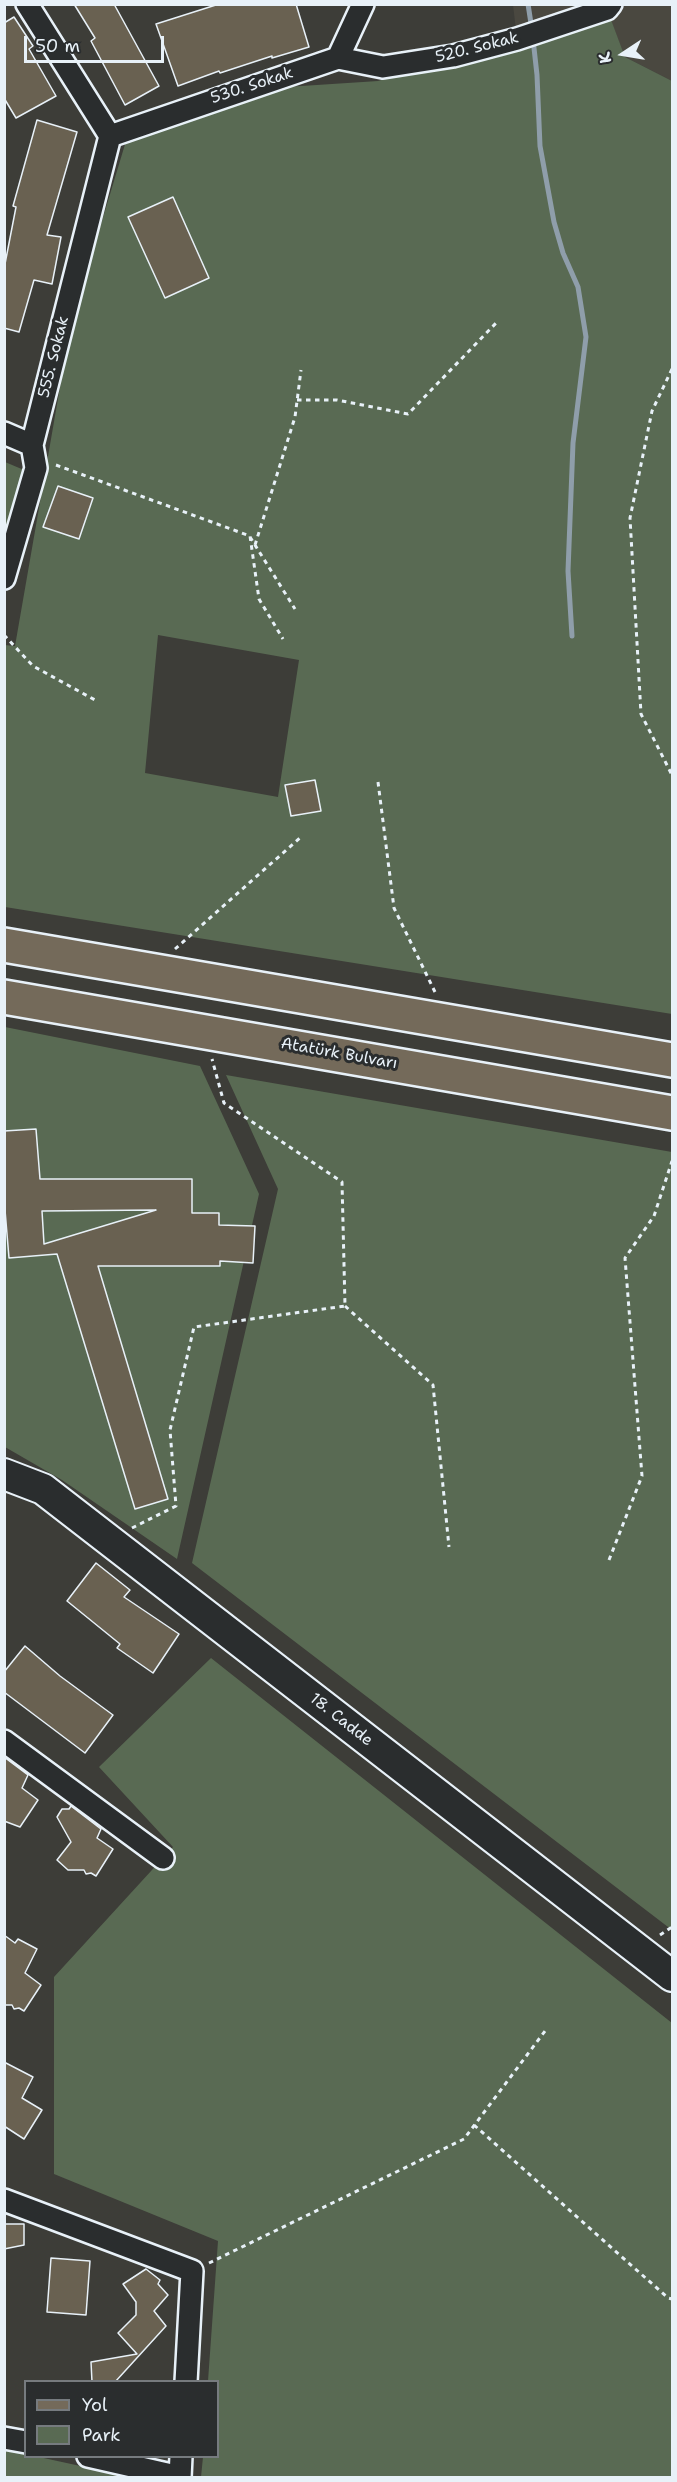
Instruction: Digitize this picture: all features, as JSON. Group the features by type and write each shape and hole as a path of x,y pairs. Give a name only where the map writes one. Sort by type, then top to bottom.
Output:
{"main road":[{"path":"4,945 672,1060"},
{"name":"Atatürk Bulvarı","path":"4,998 672,1113"}],"street":[{"path":"27,4 110,136"},
{"path":"338,58 363,4"},
{"name":"520. Sokak","path":"338,58 382,67 453,56 517,39 607,9 611,4"},
{"name":"530. Sokak","path":"110,136 338,58"},
{"name":"555. Sokak","path":"4,578 36,468 33,452 110,136"},
{"path":"4,433 33,452"},
{"name":"18. Cadde","path":"4,1474 43,1490 672,1976"},
{"path":"4,1741 164,1858"},
{"path":"4,2200 192,2271 186,2380"},
{"path":"4,2438 24,2442"},
{"path":"93,2458 180,2477 181,2458"}],"path":[{"path":"297,400 337,400 408,414 498,321"},
{"path":"672,369 652,411 630,518 640,714 672,776"},
{"path":"255,545 295,417 300,370"},
{"path":"33,452 250,536 295,609"},
{"path":"250,536 259,599 283,639"},
{"path":"4,635 33,666 96,700"},
{"path":"378,782 394,908 448,1021"},
{"path":"151,970 302,836"},
{"path":"204,1031 224,1103 342,1182 345,1306 433,1385 449,1547"},
{"path":"609,1560 642,1476 625,1258 654,1216 672,1161"},
{"path":"108,1540 176,1506 170,1430 194,1327 345,1306"},
{"path":"192,2271 464,2139 545,2031"},
{"path":"474,2126 668,2298 672,2299"}],"shaded area":[{"path":"513,5 672,5 672,81 625,57 607,10 517,39"}],"green space":[{"path":"607,9 625,57 672,81 672,1014 5,907 4,645 15,646 71,324 126,141 286,87 378,81","holes":["158,635 299,660 278,797 145,773"]},
{"path":"5,462 24,470 5,535"},
{"path":"5,1027 200,1066 259,1194 177,1559 62,1480 5,1447"},
{"path":"226,1075 672,1152 672,1930 192,1563 278,1189"},
{"path":"211,1658 672,2023 672,2477 201,2477 203,2458 219,2458 219,2380 208,2380 218,2241 54,2174 54,1977 173,1847 99,1767"},
{"path":"4,2449 24,2453 24,2458 44,2458 131,2477 5,2477"}],"building":[{"path":"74,4 114,4 159,86 125,105 91,41 95,38"},
{"path":"219,4 296,4 309,47 220,73 219,71 178,86 156,24"},
{"path":"14,17 33,46 29,49 56,96 16,118 4,98 4,23"},
{"path":"37,120 77,132 47,235 61,237 52,284 34,280 19,332 4,328 4,269 16,207 13,206"},
{"path":"173,197 209,278 165,298 128,217"},
{"path":"58,486 93,498 79,539 43,527"},
{"path":"315,780 321,811 291,816 285,785"},
{"path":"36,1129 40,1179 192,1179 192,1213 219,1213 219,1225 255,1226 253,1263 220,1261 220,1266 98,1266 168,1499 135,1509 57,1254 9,1258 4,1198 4,1131","holes":["156,1210 44,1244 42,1211"]},
{"path":"96,1563 130,1590 124,1597 179,1634 153,1673 117,1648 120,1644 67,1601"},
{"path":"25,1646 60,1676 113,1715 85,1753 4,1692 4,1672"},
{"path":"4,1757 28,1775 22,1788 38,1800 20,1827 4,1821"},
{"path":"71,1806 101,1829 97,1838 113,1849 96,1876 91,1873 86,1874 84,1870 68,1870 57,1860 71,1842 57,1817 62,1809 69,1809"},
{"path":"4,1935 15,1943 18,1939 37,1949 25,1973 41,1985 24,2011 19,2008 14,2009 12,2005 4,2005"},
{"path":"4,2062 33,2077 22,2098 42,2110 24,2139 4,2126"},
{"path":"4,2224 24,2224 24,2245 4,2249"},
{"path":"51,2258 90,2261 86,2315 47,2312"},
{"path":"146,2269 160,2280 158,2284 168,2295 154,2311 166,2326 117,2380 92,2380 91,2362 137,2354 118,2333 136,2315 136,2302 123,2284"}],"waterway":[{"path":"528,4 532,30"},
{"path":"533,39 540,146 554,222 563,253 578,287 586,337 573,443 568,571 572,636"}]}
